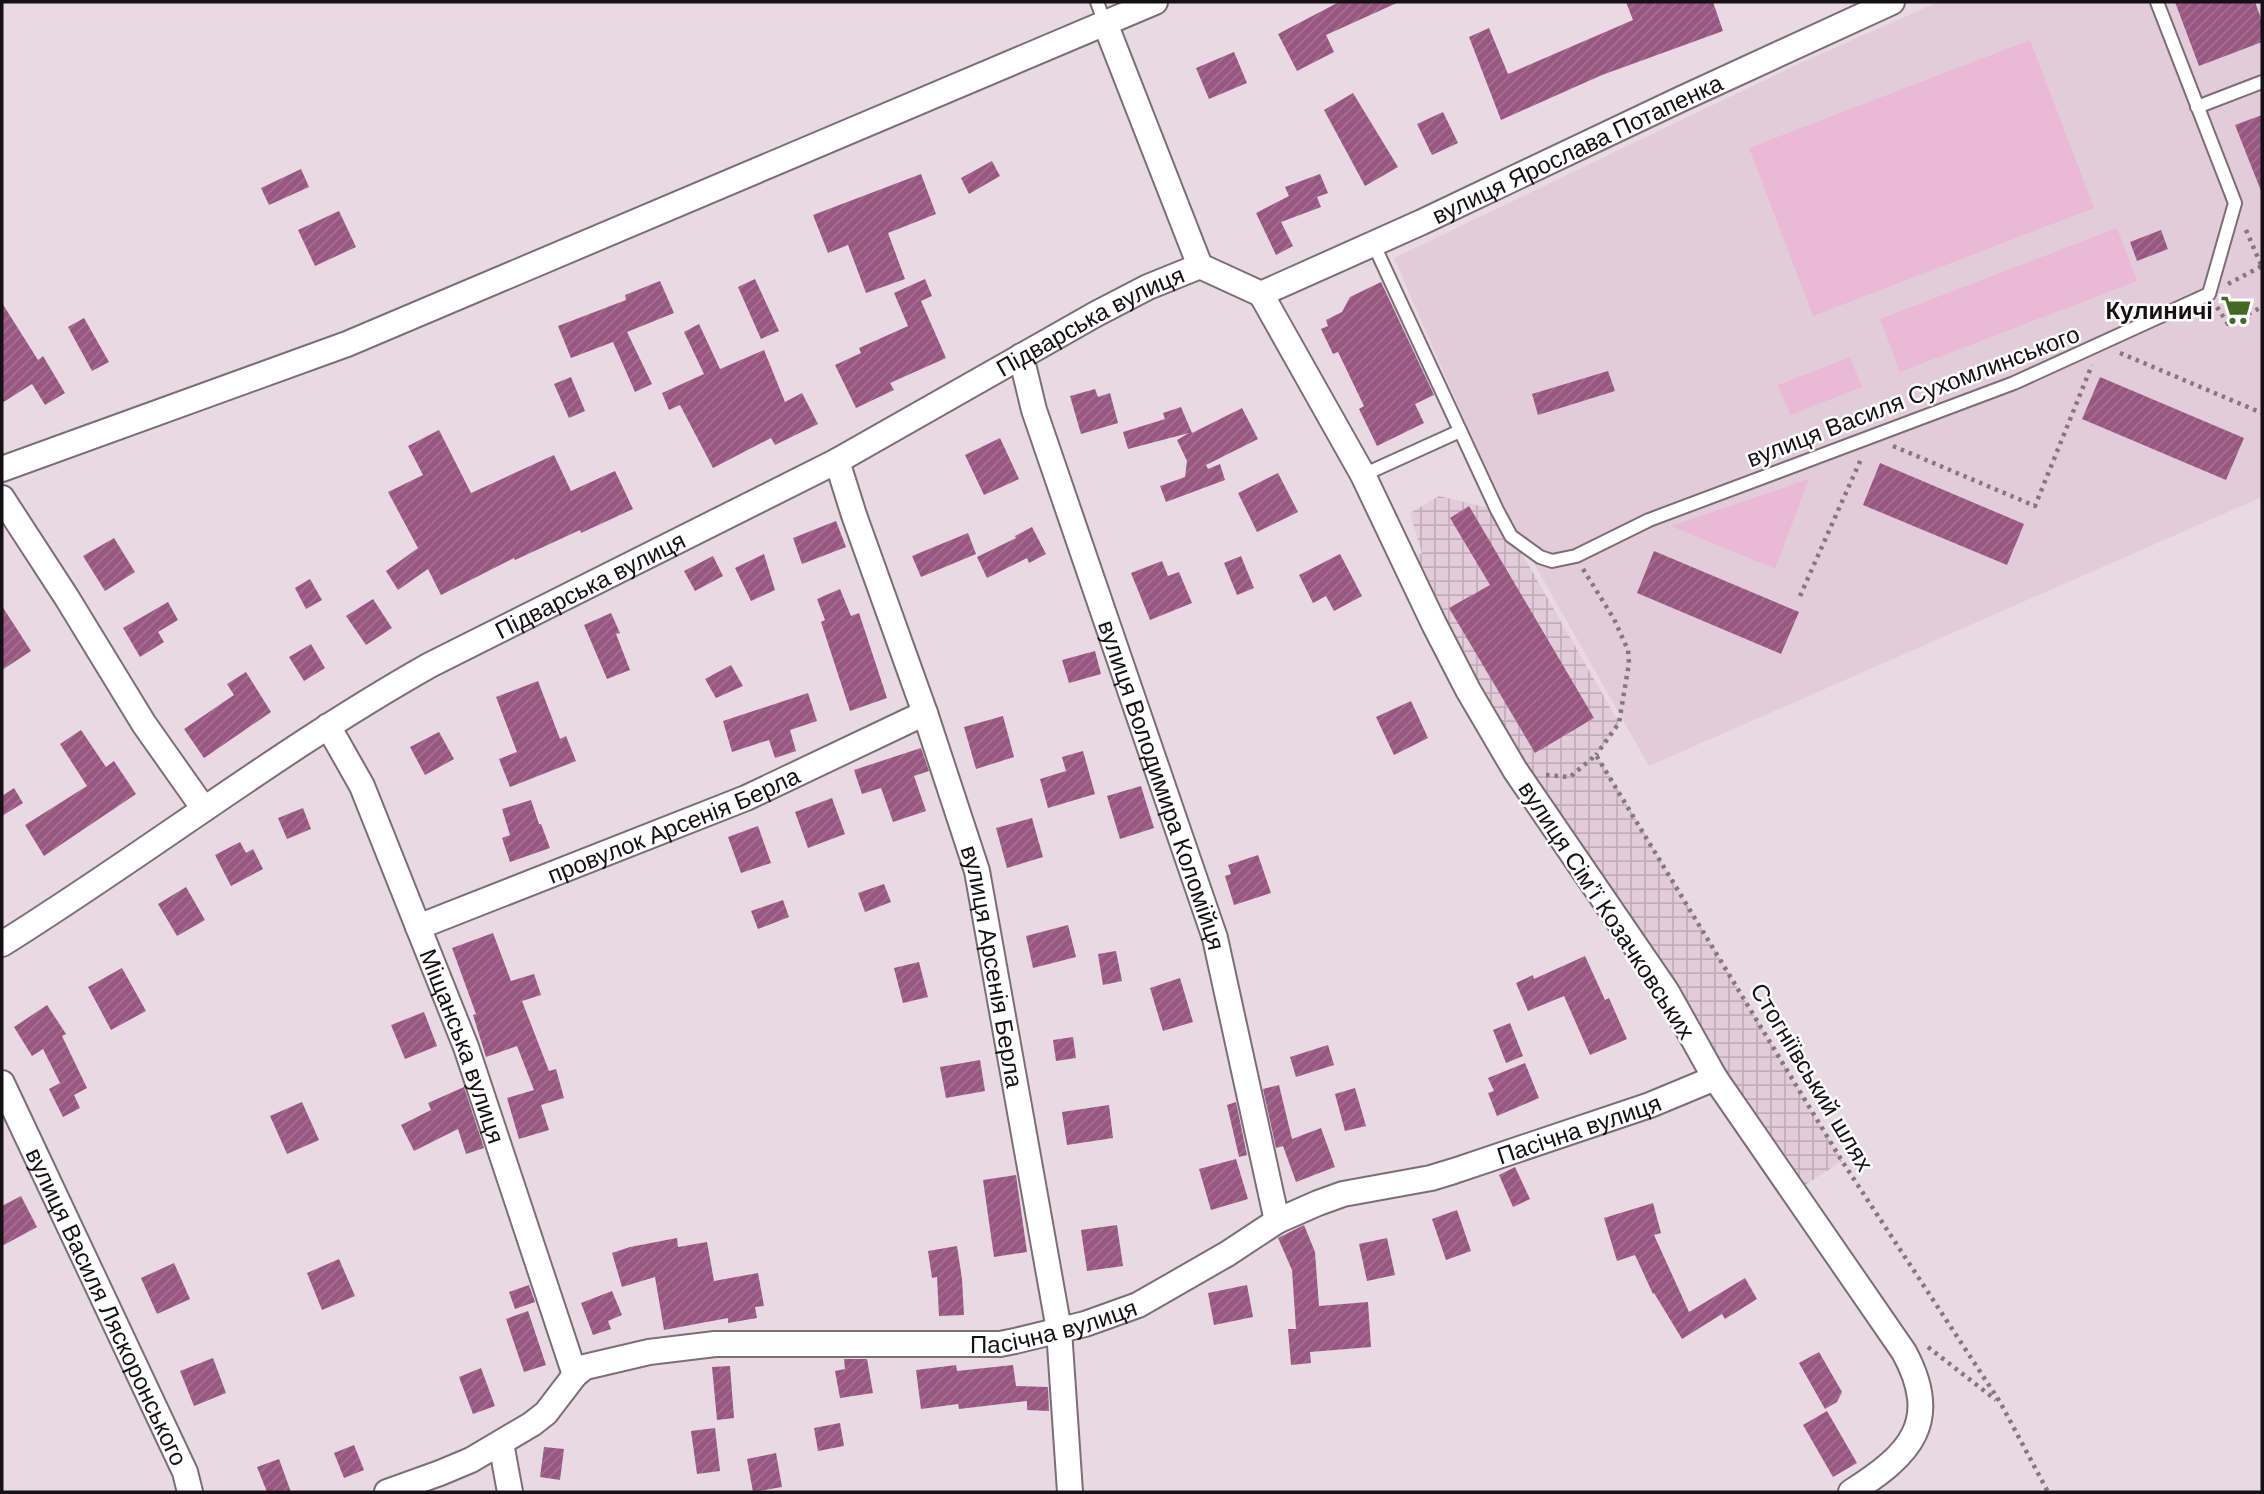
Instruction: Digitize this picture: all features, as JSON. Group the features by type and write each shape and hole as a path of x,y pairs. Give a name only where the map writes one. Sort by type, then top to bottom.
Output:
{"street":[{"path":"2,469 347,344 1101,12 1155,2"},
{"name":"вулиця Ярослава Потапенка","path":"1261,294 1892,2"},
{"path":"1101,12 1199,266 1261,294"},
{"name":"Підварська вулиця","path":"2,944 328,726 430,665 837,461 1148,287 1199,266"},
{"name":"вулиця Сімʼї Козачковських","path":"1261,294 1363,475 1468,690 1515,770 1667,992 1714,1078 1912,1367 1917,1382 1920,1411 1914,1437 1905,1451 1890,1465 1851,1492"},
{"name":"вулиця Володимира Коломійця","path":"1021,356 1034,410 1215,938 1277,1221"},
{"name":"вулиця Арсенія Берла","path":"837,461 977,871 1059,1330 1070,1492"},
{"path":"2,498 144,724 204,809"},
{"name":"провулок Арсенія Берла","path":"418,927 746,798 925,713"},
{"name":"Міщанська вулиця","path":"328,726 362,786 471,1060 575,1375"},
{"name":"Пасічна вулиця","path":"387,1492 440,1473 501,1443 532,1424 546,1413 575,1375 585,1367 619,1358 715,1344 1000,1344 1059,1330 1105,1318 1138,1305 1227,1254 1277,1221 1343,1194 1431,1178 1454,1171 1650,1105 1714,1078"},
{"name":"вулиця Василя Ляскоронського","path":"2,1083 185,1472 190,1492"},
{"path":"501,1443 510,1492"}],"lane":[{"path":"2157,2 2235,203 2209,294"},
{"path":"2197,107 2262,82"},
{"path":"1373,243 1511,536 1552,561 1576,556"},
{"name":"вулиця Василя Сухомлинського","path":"1576,556 1649,520 2014,383 2209,294"},
{"path":"1363,475 1460,430"}],"path":[{"path":"2235,203 2262,267 2209,294 2228,324 2262,307"},
{"path":"1800,596 1871,437 2035,506 2100,345 2262,413"},
{"path":"1515,770 1570,777 1597,755 1619,723 1629,663 1628,650 1614,619 1576,556"},
{"name":"Стогніївський шлях","path":"1597,755 1842,1161 2000,1402 2048,1492"},
{"path":"1923,1343 2000,1402"}],"shaded area":[{"path":"1938,2 2262,2 2262,497 1649,766 1502,507 1394,258 1796,65"},
{"path":"2030,40 2094,208 1813,316 1749,148"},
{"path":"2117,228 2137,281 1900,372 1880,319"},
{"path":"1850,357 1862,387 1790,415 1778,385"},
{"path":"1809,479 1775,569 1671,526"},
{"path":"1439,496 1497,510 1619,723 1597,755 1842,1161 1794,1192 1515,770 1404,561 1422,553 1410,513"}],"building":[{"path":"1339,2 1399,2 1326,35 1334,52 1297,71 1278,34"},
{"path":"1626,2 1713,2 1723,31 1602,75 1501,120 1469,37 1489,28 1508,74 1633,20"},
{"path":"2175,2 2255,2 2262,21 2262,42 2199,66"},
{"path":"1234,52 1247,83 1209,99 1196,68"},
{"path":"1353,93 1398,167 1365,186 1324,110"},
{"path":"1443,112 1458,143 1432,155 1417,124"},
{"path":"2262,115 2262,191 2261,191 2235,125"},
{"path":"992,161 1000,176 969,194 961,178"},
{"path":"301,169 309,187 269,205 261,188"},
{"path":"921,174 936,214 888,233 905,279 866,293 848,245 828,253 813,215"},
{"path":"1320,174 1328,193 1317,197 1321,207 1281,222 1293,246 1276,255 1256,213 1289,196 1285,187"},
{"path":"339,211 356,247 315,266 298,230"},
{"path":"2161,230 2168,249 2137,261 2130,242"},
{"path":"755,279 779,331 761,339 738,287"},
{"path":"925,279 932,296 921,301 946,358 890,383 894,390 856,408 835,365 861,353 859,348 908,326 894,293"},
{"path":"660,281 674,313 627,332 652,384 635,392 613,342 571,358 558,326 626,300 625,295"},
{"path":"1381,282 1434,395 1415,404 1424,423 1377,446 1359,409 1364,406 1338,352 1333,354 1321,329 1328,326 1326,320 1342,312 1350,297"},
{"path":"2,303 38,360 43,356 65,393 45,405 32,384 2,403"},
{"path":"84,318 109,362 92,371 68,327"},
{"path":"699,324 720,369 764,350 785,402 802,393 818,424 775,445 771,438 713,468 680,405 669,410 662,393 704,374 684,332"},
{"path":"1608,371 1615,391 1538,415 1532,394"},
{"path":"571,377 585,411 569,418 554,384"},
{"path":"2100,377 2244,438 2226,480 2082,419"},
{"path":"1095,389 1098,397 1110,393 1118,423 1081,434 1070,396"},
{"path":"1181,407 1192,433 1242,408 1258,439 1206,465 1208,469 1220,464 1225,480 1166,502 1160,486 1185,477 1187,461 1177,440 1189,433 1128,449 1123,432 1165,419 1163,413"},
{"path":"439,430 471,493 554,455 571,491 615,471 633,509 581,533 580,530 515,560 514,558 441,595 428,569 398,590 386,571 418,548 388,492 423,475 408,446"},
{"path":"1000,438 1019,479 984,495 965,455"},
{"path":"1880,463 2024,524 2007,565 1863,505"},
{"path":"1278,473 1298,512 1257,532 1238,493"},
{"path":"1469,506 1594,718 1535,753 1449,608 1490,585 1450,518"},
{"path":"836,521 846,547 802,564 793,538"},
{"path":"1032,527 1046,554 1029,563 1027,558 987,578 977,557"},
{"path":"968,533 976,554 921,577 912,556"},
{"path":"114,538 135,572 105,591 83,556"},
{"path":"1654,551 1799,612 1781,654 1637,593"},
{"path":"764,554 775,590 751,601 735,568"},
{"path":"1340,554 1362,596 1334,611 1326,596 1313,603 1299,575"},
{"path":"713,556 723,576 695,591 684,571"},
{"path":"1241,556 1254,588 1237,595 1224,563"},
{"path":"1162,561 1168,576 1179,572 1192,603 1150,620 1131,573"},
{"path":"310,579 322,600 306,609 295,588"},
{"path":"840,589 851,616 859,613 887,698 850,711 821,622 825,620 817,599"},
{"path":"373,599 392,628 366,645 346,616"},
{"path":"168,602 178,620 158,632 164,642 140,657 123,628"},
{"path":"2,606 31,651 2,670"},
{"path":"611,613 620,633 616,634 630,670 607,679 584,625"},
{"path":"311,644 325,668 304,681 289,657"},
{"path":"1095,651 1101,674 1069,683 1062,660"},
{"path":"731,665 743,686 716,698 705,679"},
{"path":"246,672 271,712 204,758 184,729 234,695 227,684"},
{"path":"538,681 560,739 566,736 576,761 510,787 499,759 517,752 496,697"},
{"path":"808,693 817,721 790,730 796,751 775,758 769,740 732,752 723,721"},
{"path":"1411,701 1428,738 1394,755 1376,717"},
{"path":"1003,716 1014,757 976,769 964,727"},
{"path":"81,730 106,767 114,761 136,794 44,856 25,825 87,786 60,744"},
{"path":"439,732 454,759 425,775 410,747"},
{"path":"921,748 929,771 914,776 926,811 893,822 881,788 862,794 854,770"},
{"path":"1083,751 1095,794 1048,808 1040,779 1066,771 1062,757"},
{"path":"1141,786 1154,828 1120,839 1107,796"},
{"path":"14,788 23,803 2,816 2,796"},
{"path":"832,798 845,834 808,848 795,812"},
{"path":"531,800 550,848 510,862 502,838 510,835 502,809"},
{"path":"303,808 311,829 287,839 278,818"},
{"path":"1032,818 1043,857 1007,868 996,828"},
{"path":"758,826 771,863 741,873 728,837"},
{"path":"240,842 246,853 253,849 263,869 231,886 215,855"},
{"path":"1258,855 1271,893 1234,905 1225,876 1231,874 1228,865"},
{"path":"884,884 891,902 865,912 858,893"},
{"path":"186,887 205,920 177,936 158,904"},
{"path":"783,900 789,917 758,929 751,911"},
{"path":"1068,925 1076,957 1033,968 1026,936"},
{"path":"493,933 511,981 534,974 541,995 522,1001 549,1071 556,1069 564,1098 541,1105 549,1130 519,1139 507,1098 534,1090 517,1046 486,1057 473,1015 476,1014 452,948"},
{"path":"1116,951 1122,981 1103,985 1098,954"},
{"path":"1585,956 1605,1000 1609,998 1627,1039 1590,1055 1564,996 1528,1011 1516,983 1533,975 1534,979"},
{"path":"919,962 928,997 903,1003 894,968"},
{"path":"122,968 146,1011 111,1030 88,987"},
{"path":"1180,978 1193,1022 1163,1031 1150,988"},
{"path":"47,1005 66,1034 62,1036 87,1088 74,1095 80,1108 63,1117 49,1089 60,1083 43,1049 32,1056 14,1027"},
{"path":"424,1012 437,1046 405,1059 391,1025"},
{"path":"1510,1023 1523,1056 1506,1063 1493,1030"},
{"path":"1073,1037 1076,1058 1056,1061 1053,1040"},
{"path":"1328,1045 1334,1065 1296,1077 1290,1057"},
{"path":"980,1060 985,1091 946,1098 940,1067"},
{"path":"1525,1063 1539,1098 1497,1116 1488,1093 1494,1091 1488,1078"},
{"path":"1279,1085 1292,1139 1321,1128 1335,1167 1296,1182 1283,1146 1276,1148 1263,1089"},
{"path":"464,1087 484,1148 466,1154 458,1129 414,1151 401,1125 431,1110 428,1103"},
{"path":"1355,1088 1366,1126 1345,1131 1335,1094"},
{"path":"302,1102 319,1140 287,1154 270,1116"},
{"path":"1236,1102 1247,1155 1239,1157 1227,1105"},
{"path":"1109,1105 1113,1138 1067,1145 1062,1112"},
{"path":"1236,1159 1248,1199 1211,1210 1199,1169"},
{"path":"1515,1167 1530,1199 1513,1207 1499,1175"},
{"path":"1016,1175 1027,1252 994,1257 983,1180"},
{"path":"21,1196 37,1227 2,1246 2,1206"},
{"path":"1653,1203 1661,1233 1654,1235 1689,1312 1745,1278 1757,1299 1725,1319 1722,1314 1682,1339 1653,1294 1635,1255 1617,1261 1604,1218"},
{"path":"1457,1210 1471,1251 1446,1260 1432,1219"},
{"path":"1117,1225 1123,1266 1087,1271 1081,1230"},
{"path":"1304,1225 1315,1252 1319,1306 1368,1302 1371,1347 1310,1352 1311,1363 1291,1365 1288,1329 1296,1329 1292,1270 1278,1238"},
{"path":"677,1238 678,1247 707,1242 714,1281 758,1273 764,1306 755,1307 757,1318 728,1323 728,1318 664,1330 655,1277 622,1287 612,1253"},
{"path":"1387,1238 1395,1275 1367,1281 1359,1244"},
{"path":"957,1246 964,1315 939,1316 937,1277 932,1278 928,1251"},
{"path":"339,1259 355,1296 322,1310 307,1273"},
{"path":"174,1263 190,1299 157,1314 141,1278"},
{"path":"529,1285 535,1302 515,1309 509,1292"},
{"path":"1247,1285 1253,1317 1214,1325 1208,1293"},
{"path":"612,1291 622,1315 608,1321 611,1329 593,1335 581,1303"},
{"path":"528,1311 546,1365 524,1372 506,1319"},
{"path":"1819,1352 1842,1392 1837,1402 1825,1409 1799,1363"},
{"path":"213,1358 226,1393 194,1406 180,1371"},
{"path":"844,1359 867,1359 873,1393 840,1398 835,1371 845,1369"},
{"path":"956,1365 957,1371 1013,1365 1016,1386 1048,1387 1049,1411 1027,1410 1027,1401 959,1409 958,1404 921,1409 916,1370"},
{"path":"730,1366 734,1418 717,1420 712,1367"},
{"path":"481,1368 495,1406 473,1414 459,1377"},
{"path":"1827,1411 1857,1463 1833,1477 1803,1425"},
{"path":"840,1423 844,1446 818,1451 814,1428"},
{"path":"715,1428 720,1471 697,1474 691,1431"},
{"path":"354,1445 364,1470 344,1478 334,1453"},
{"path":"544,1447 564,1449 560,1480 540,1477"},
{"path":"776,1453 782,1487 753,1492 747,1459"},
{"path":"279,1459 291,1492 267,1492 257,1467"}],"place":[{"name":"Кулиничі","path":"2236,310"}]}
